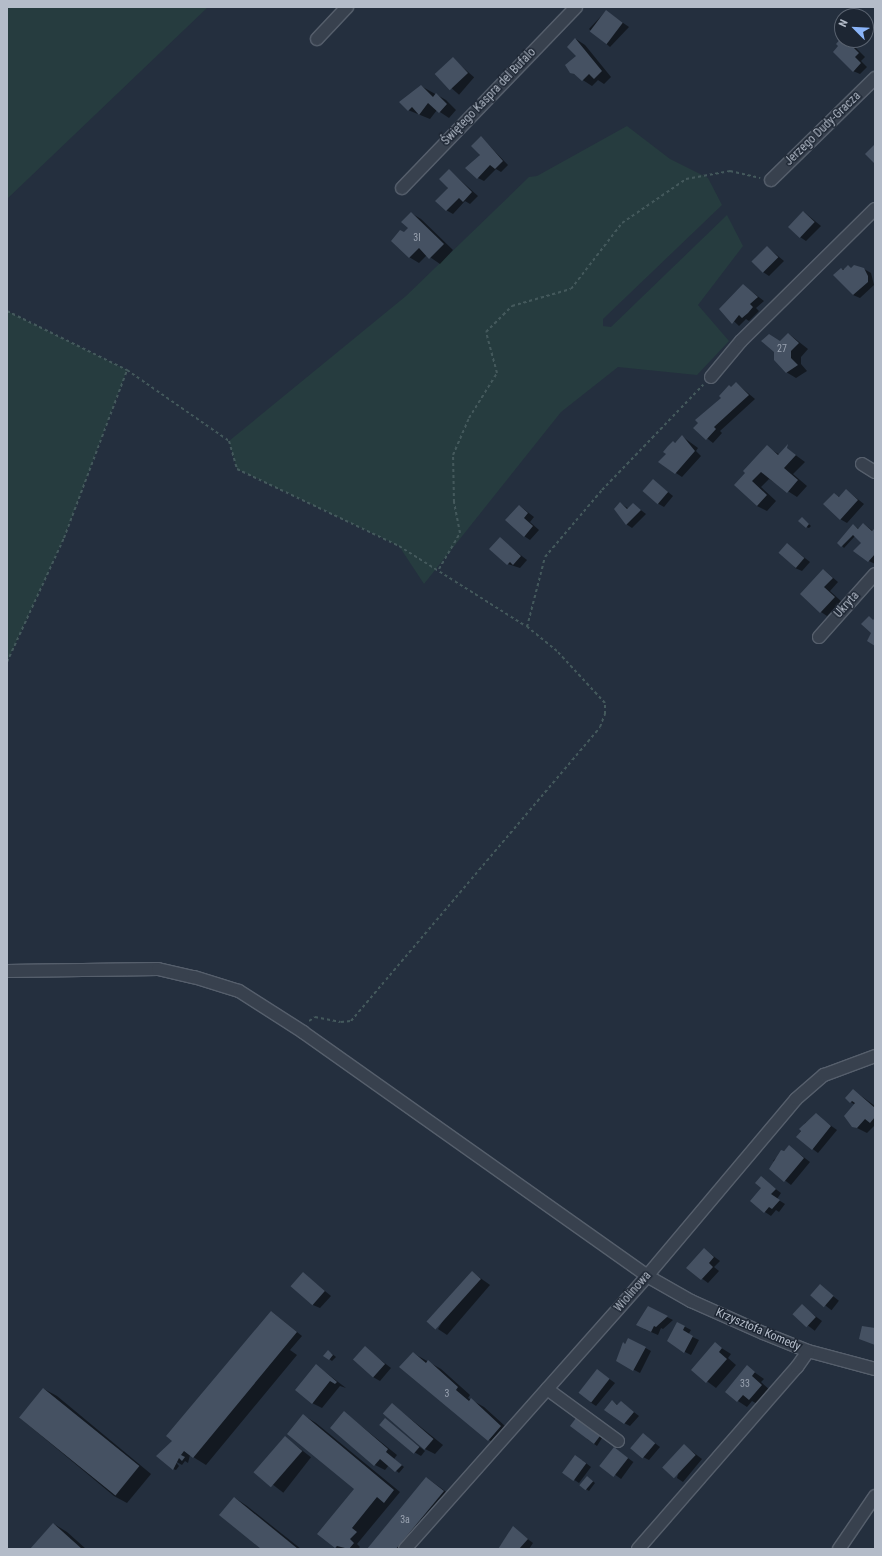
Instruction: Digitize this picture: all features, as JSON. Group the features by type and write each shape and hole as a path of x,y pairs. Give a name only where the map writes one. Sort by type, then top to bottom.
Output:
{"street":[{"path":"317,38 347,7"},
{"name":"Świętego Kaspra del Bufalo","path":"402,188 576,7"},
{"name":"Jerzego Dudy-Gracza","path":"771,180 875,78"},
{"path":"711,377 741,341 875,209"},
{"path":"862,464 875,472"},
{"name":"Ukryta","path":"819,637 875,574"},
{"name":"Krzysztofa Komedy","path":"7,971 150,969 176,972 250,996 301,1030 647,1276 707,1308 808,1351 875,1369"},
{"name":"Wiolinowa","path":"405,1549 647,1276 775,1122 807,1088 824,1075 875,1056"},
{"path":"638,1549 797,1367 808,1351"},
{"path":"547,1389 618,1441"},
{"path":"839,1549 875,1496"}],"path":[{"path":"439,569 460,533 454,502 453,455 469,418 497,373 486,332 512,306 571,289 622,223 686,179 730,172 771,180"},
{"path":"7,311 127,370 230,441 237,469 399,546 439,569 527,627 557,651 605,703 605,714 600,727 351,1021 340,1022 315,1017 301,1030"},
{"path":"7,662 64,538 127,370"},
{"path":"527,627 545,557 602,490 711,377"}],"green space":[{"path":"7,7 208,7 7,199"},
{"path":"627,126 670,159 708,178 722,205 603,319 603,326 611,327 727,215 743,246 698,305 729,341 697,375 618,367 561,412 424,584 399,546 237,469 229,441 406,296 529,177 537,176"},
{"path":"7,311 127,370 64,538 7,662"}],"building":[{"path":"606,10 623,23 607,44 590,32"},
{"path":"575,38 602,71 594,79 589,74 582,81 574,74 570,73 565,65 576,56 567,47"},
{"path":"836,48 854,48 859,53 855,57 861,63 853,72 833,52"},
{"path":"453,57 468,73 450,90 435,74"},
{"path":"421,85 433,97 436,93 447,104 439,113 428,103 419,115 412,107 408,111 399,102"},
{"path":"481,136 503,161 495,169 490,165 477,179 465,168 480,155 471,146"},
{"path":"875,144 875,164 865,154"},
{"path":"449,169 472,192 463,202 459,198 446,211 435,201 448,188 439,179"},
{"path":"803,211 815,222 800,238 788,227"},
{"path":"411,212 444,244 429,259 419,248 409,258 391,241 400,230 404,232 408,228 401,222"},
{"path":"767,246 778,257 763,273 751,262"},
{"path":"848,265 851,268 854,265 864,268 868,276 868,282 853,295 833,275 841,268 843,270"},
{"path":"743,284 758,297 750,304 753,307 748,313 742,318 739,315 732,324 719,309"},
{"path":"788,333 799,343 791,351 791,358 798,365 786,373 774,360 774,352 761,341 769,334 780,341"},
{"path":"736,382 749,395 714,427 716,429 706,440 693,428 698,423 695,420 721,398 719,396 729,385 731,387"},
{"path":"682,435 695,451 675,474 658,462 666,454 663,452 668,446 673,441 675,443"},
{"path":"788,444 787,448 796,455 784,468 798,480 787,493 761,472 752,481 767,495 757,506 734,485 745,473 743,471 767,445 778,455"},
{"path":"653,479 668,492 658,504 643,491"},
{"path":"846,489 858,500 840,520 823,504 834,493 839,497"},
{"path":"620,502 627,509 633,503 641,510 626,525 614,509"},
{"path":"519,505 528,513 524,518 533,526 524,537 505,520"},
{"path":"802,517 809,524 806,528 798,521"},
{"path":"863,523 872,531 875,528 875,554 868,562 853,551 861,543 853,535 841,547 837,543 853,524 858,529"},
{"path":"500,537 521,556 513,565 510,562 507,565 489,549"},
{"path":"787,543 804,558 796,568 778,553"},
{"path":"823,569 833,578 824,587 835,597 820,613 800,594"},
{"path":"869,616 873,620 875,618 875,646 867,641 871,633 861,624"},
{"path":"853,1089 875,1108 875,1117 870,1123 865,1119 857,1128 852,1127 844,1116 855,1103 852,1101 850,1103 845,1098"},
{"path":"816,1113 831,1126 812,1150 796,1137 801,1131 799,1129"},
{"path":"789,1145 804,1158 784,1182 769,1169 781,1150 784,1151"},
{"path":"761,1176 776,1189 771,1194 780,1200 772,1209 769,1207 764,1213 750,1201 761,1188 755,1183"},
{"path":"704,1248 714,1257 709,1263 713,1267 701,1280 686,1268"},
{"path":"472,1271 481,1279 435,1330 426,1322"},
{"path":"303,1272 325,1291 312,1305 291,1286"},
{"path":"820,1284 834,1296 824,1307 810,1295"},
{"path":"802,1304 816,1317 806,1327 792,1314"},
{"path":"648,1306 668,1316 656,1327 654,1326 651,1332 636,1325"},
{"path":"271,1311 297,1332 193,1458 184,1451 181,1455 185,1457 182,1461 179,1458 173,1470 156,1456 172,1441 166,1436"},
{"path":"677,1322 685,1326 683,1330 693,1336 684,1353 667,1341"},
{"path":"862,1326 875,1328 875,1345 859,1339"},
{"path":"628,1338 646,1347 633,1371 616,1361 623,1342 625,1344"},
{"path":"715,1342 722,1348 719,1352 727,1359 706,1383 691,1370"},
{"path":"365,1346 385,1364 373,1377 353,1359"},
{"path":"328,1350 333,1355 329,1360 323,1356"},
{"path":"413,1352 426,1363 428,1360 458,1387 456,1390 469,1401 471,1398 501,1426 488,1441 399,1367"},
{"path":"316,1364 337,1382 335,1384 330,1381 312,1404 295,1390"},
{"path":"747,1365 755,1372 752,1376 762,1385 749,1400 743,1395 737,1402 725,1392"},
{"path":"597,1369 610,1379 591,1402 579,1393"},
{"path":"43,1388 139,1466 115,1496 19,1418"},
{"path":"612,1400 617,1405 621,1401 634,1412 624,1424 604,1410"},
{"path":"392,1403 434,1439 424,1450 383,1414"},
{"path":"344,1411 388,1449 386,1452 402,1465 395,1472 380,1459 374,1466 330,1428"},
{"path":"303,1414 394,1490 384,1503 377,1497 352,1528 357,1532 350,1539 354,1543 349,1549 337,1546 335,1548 317,1534 354,1489 287,1434"},
{"path":"385,1418 419,1447 414,1454 379,1425"},
{"path":"576,1418 600,1436 594,1444 570,1426"},
{"path":"643,1433 655,1443 642,1459 630,1448"},
{"path":"285,1436 302,1451 271,1487 254,1472"},
{"path":"684,1444 696,1455 674,1478 662,1467"},
{"path":"614,1447 628,1458 613,1477 599,1466"},
{"path":"575,1455 586,1463 573,1481 562,1473"},
{"path":"587,1476 593,1481 585,1490 579,1485"},
{"path":"426,1477 444,1491 396,1549 367,1549"},
{"path":"234,1497 298,1549 261,1549 219,1515"},
{"path":"53,1523 82,1549 30,1549"},
{"path":"513,1526 528,1539 519,1549 498,1549"}]}
